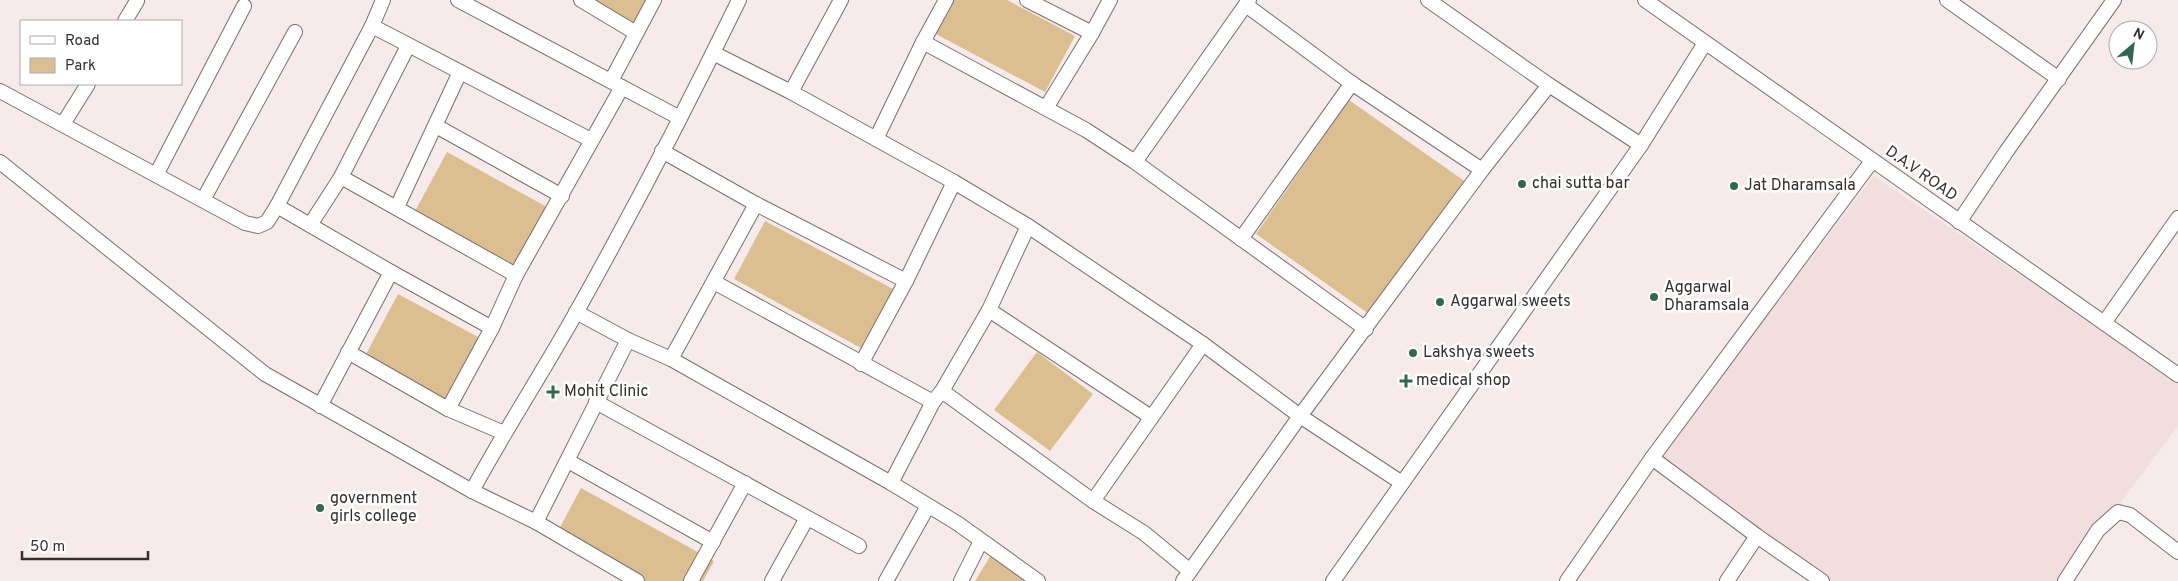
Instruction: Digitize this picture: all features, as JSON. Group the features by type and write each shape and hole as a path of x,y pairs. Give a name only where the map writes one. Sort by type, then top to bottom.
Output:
{"street":[{"path":"0,91 245,223 258,226 267,222 277,206 372,26 383,0"},
{"path":"458,0 680,118"},
{"path":"582,0 636,33"},
{"path":"448,409 492,328 516,275 562,196 591,140 636,33 654,0"},
{"path":"472,491 576,312 680,118 740,0"},
{"path":"791,92 841,0"},
{"path":"876,139 923,42 946,0"},
{"path":"1027,0 1092,33"},
{"path":"1046,108 1110,0"},
{"path":"1428,0 1549,85 1641,145"},
{"name":"D.A.V ROAD","path":"1645,0 2178,375"},
{"path":"1947,0 2059,79"},
{"path":"1959,222 2006,152 2114,0"},
{"path":"126,20 136,1"},
{"path":"1135,162 1248,2 1352,83 1482,170"},
{"path":"156,175 244,6"},
{"path":"372,26 591,140"},
{"path":"203,200 295,32"},
{"path":"923,42 1086,130 1135,162 1366,329"},
{"path":"1334,581 1641,145 1705,43"},
{"path":"310,225 340,177 408,46"},
{"path":"714,53 791,92 954,182 1028,226 1203,344 1300,416 1402,483"},
{"path":"397,207 460,72"},
{"path":"1241,239 1352,83"},
{"path":"63,124 87,85"},
{"path":"942,392 1093,501 1144,534 1186,576 1300,416 1482,170 1549,85"},
{"path":"436,126 562,196"},
{"path":"662,151 756,204 906,281"},
{"path":"1567,581 1652,458 1872,161"},
{"path":"0,162 230,348 265,374 472,491 536,522 637,581"},
{"path":"340,177 397,207 516,275"},
{"path":"860,364 906,281 954,182"},
{"path":"670,359 756,204"},
{"path":"277,206 492,328"},
{"path":"2104,323 2178,218"},
{"path":"891,483 932,402 942,392 988,310 1028,226"},
{"path":"320,406 391,272"},
{"path":"714,282 932,402"},
{"path":"988,310 1151,417"},
{"path":"576,312 628,340 670,359 891,483 981,541 1038,581"},
{"path":"536,522 628,340"},
{"path":"1093,501 1203,344"},
{"path":"348,352 448,409 504,433"},
{"path":"596,402 859,546"},
{"path":"1652,458 1757,536 1822,581"},
{"path":"568,462 713,542"},
{"path":"691,581 744,483"},
{"path":"886,581 928,506"},
{"path":"2065,581 2098,530 2118,512 2130,515 2178,552"},
{"path":"772,581 807,518"},
{"path":"1727,581 1757,536"},
{"path":"961,581 981,541"}],"shaded area":[{"path":"1874,176 2178,382 2178,426 2062,581 1831,581 1658,456"}],"green space":[{"path":"587,0 653,0 639,27"},
{"path":"951,0 1007,0 1075,36 1045,92 934,33"},
{"path":"1349,100 1473,187 1379,321 1256,234"},
{"path":"447,152 556,212 522,272 414,213"},
{"path":"765,221 893,289 861,348 734,279"},
{"path":"398,294 491,344 458,408 364,358"},
{"path":"1037,352 1093,394 1050,451 994,410"},
{"path":"581,488 714,561 703,581 645,581 557,533"},
{"path":"991,555 1027,581 975,581"}],"place":[{"name":"chai sutta bar","path":"1522,184"},
{"name":"Jat Dharamsala","path":"1734,186"},
{"name":"Aggarwal Dharamsala","path":"1654,297"},
{"name":"Aggarwal sweets","path":"1440,302"},
{"name":"Lakshya sweets","path":"1413,353"},
{"name":"medical shop","path":"1406,381"},
{"name":"Mohit Clinic","path":"553,392"},
{"name":"government girls college","path":"320,508"}]}
